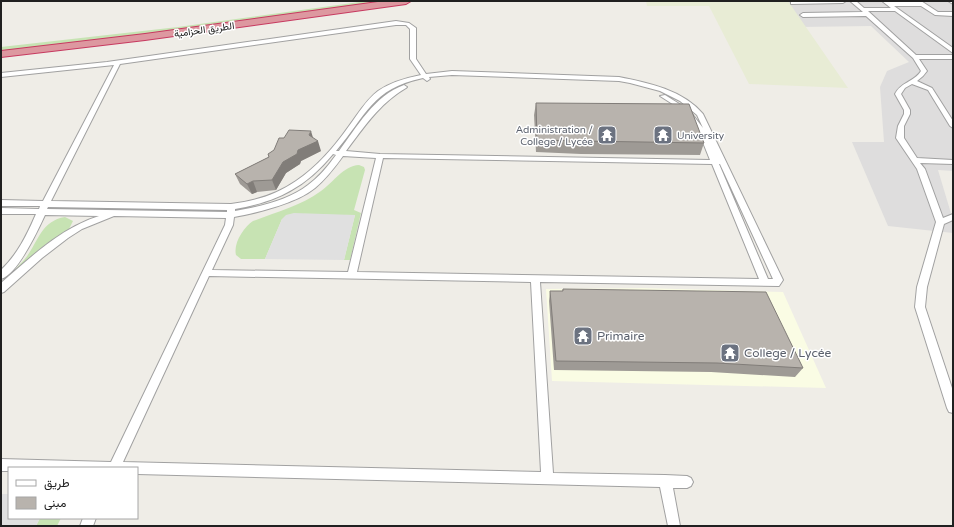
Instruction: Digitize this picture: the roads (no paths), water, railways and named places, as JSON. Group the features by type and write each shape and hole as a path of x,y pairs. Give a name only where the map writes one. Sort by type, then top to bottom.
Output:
{"highway":[{"name":"الطريق الحزامية","path":"1,44 180,24 352,1"},
{"name":"الطريق الحزامية","path":"1,54 161,35 406,1"}],"street":[{"path":"793,3 843,1"},
{"path":"853,1 915,57 924,71 920,78 903,85 898,94 907,110 907,114 901,126 900,138 921,169 940,222 922,287 920,307 953,408"},
{"path":"887,3 920,2 937,14 953,14"},
{"path":"887,3 953,51"},
{"path":"802,15 896,9"},
{"path":"1,74 118,62 403,23 413,28 413,59 426,78"},
{"path":"915,57 953,57"},
{"path":"1,276 18,260 31,237 44,208 118,62"},
{"path":"1,211 79,205 231,211 258,203 286,191 312,174 376,96 395,85 452,73 619,79 653,87 682,99 700,114 724,162 778,280 776,283 207,273"},
{"path":"1,203 85,212 118,213 231,211 262,208 300,193 319,180 332,166 365,121 384,99 401,88 426,78 616,84 648,90 664,97 687,111 701,130 713,162 765,282"},
{"path":"913,82 930,89 953,126"},
{"path":"330,153 380,156 724,162"},
{"path":"352,275 380,156"},
{"path":"915,160 953,162"},
{"path":"79,205 85,212"},
{"path":"114,467 229,226 231,211"},
{"path":"1,289 46,249 79,224 85,212"},
{"path":"68,233 92,221 118,213"},
{"path":"940,222 953,217"},
{"path":"534,278 547,477"},
{"path":"1,465 76,467"},
{"path":"138,468 547,477 687,482"},
{"path":"665,481 674,526"}],"place":[{"name":"Administration / College / Lycée","path":"607,135"},
{"name":"University","path":"663,135"},
{"name":"Primaire","path":"583,336"},
{"name":"College / Lycée","path":"730,353"}]}
